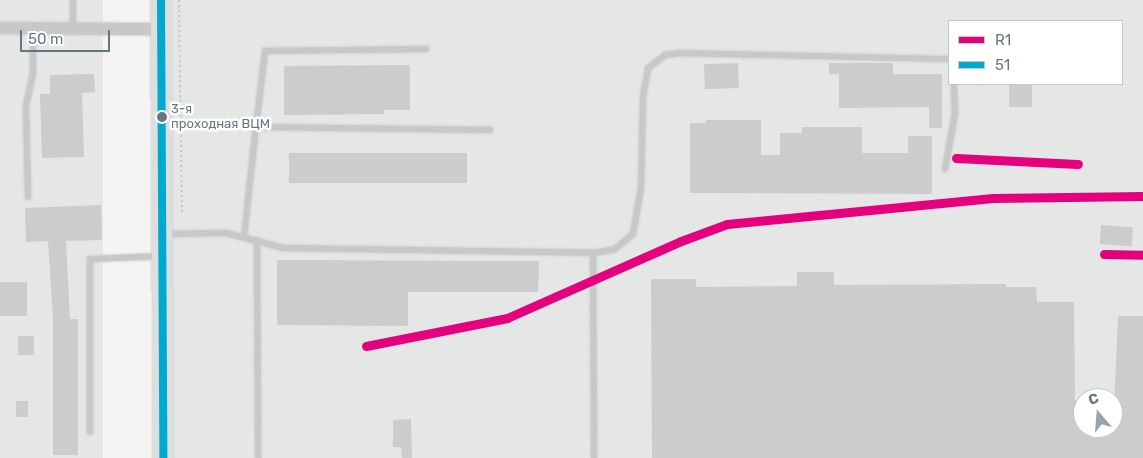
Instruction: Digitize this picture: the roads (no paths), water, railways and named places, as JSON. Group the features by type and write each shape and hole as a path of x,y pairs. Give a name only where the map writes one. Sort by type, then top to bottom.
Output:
{"main road":[{"path":"161,0 163,458"}],"street":[{"path":"0,28 162,30"}],"lane":[{"path":"73,0 73,29"},
{"path":"28,197 26,106 33,74 33,29"},
{"path":"244,237 265,51 426,49"},
{"path":"162,234 226,233 283,248 593,253 615,249 633,234 642,188 643,97 648,68 665,56 682,53 948,59"},
{"path":"945,169 955,114 954,85"},
{"path":"256,127 490,130"},
{"path":"257,240 258,458"},
{"path":"593,253 594,458"},
{"path":"90,432 90,258 162,256"}],"place":[{"name":"3-я проходная ВЦМ","path":"162,117"}]}
